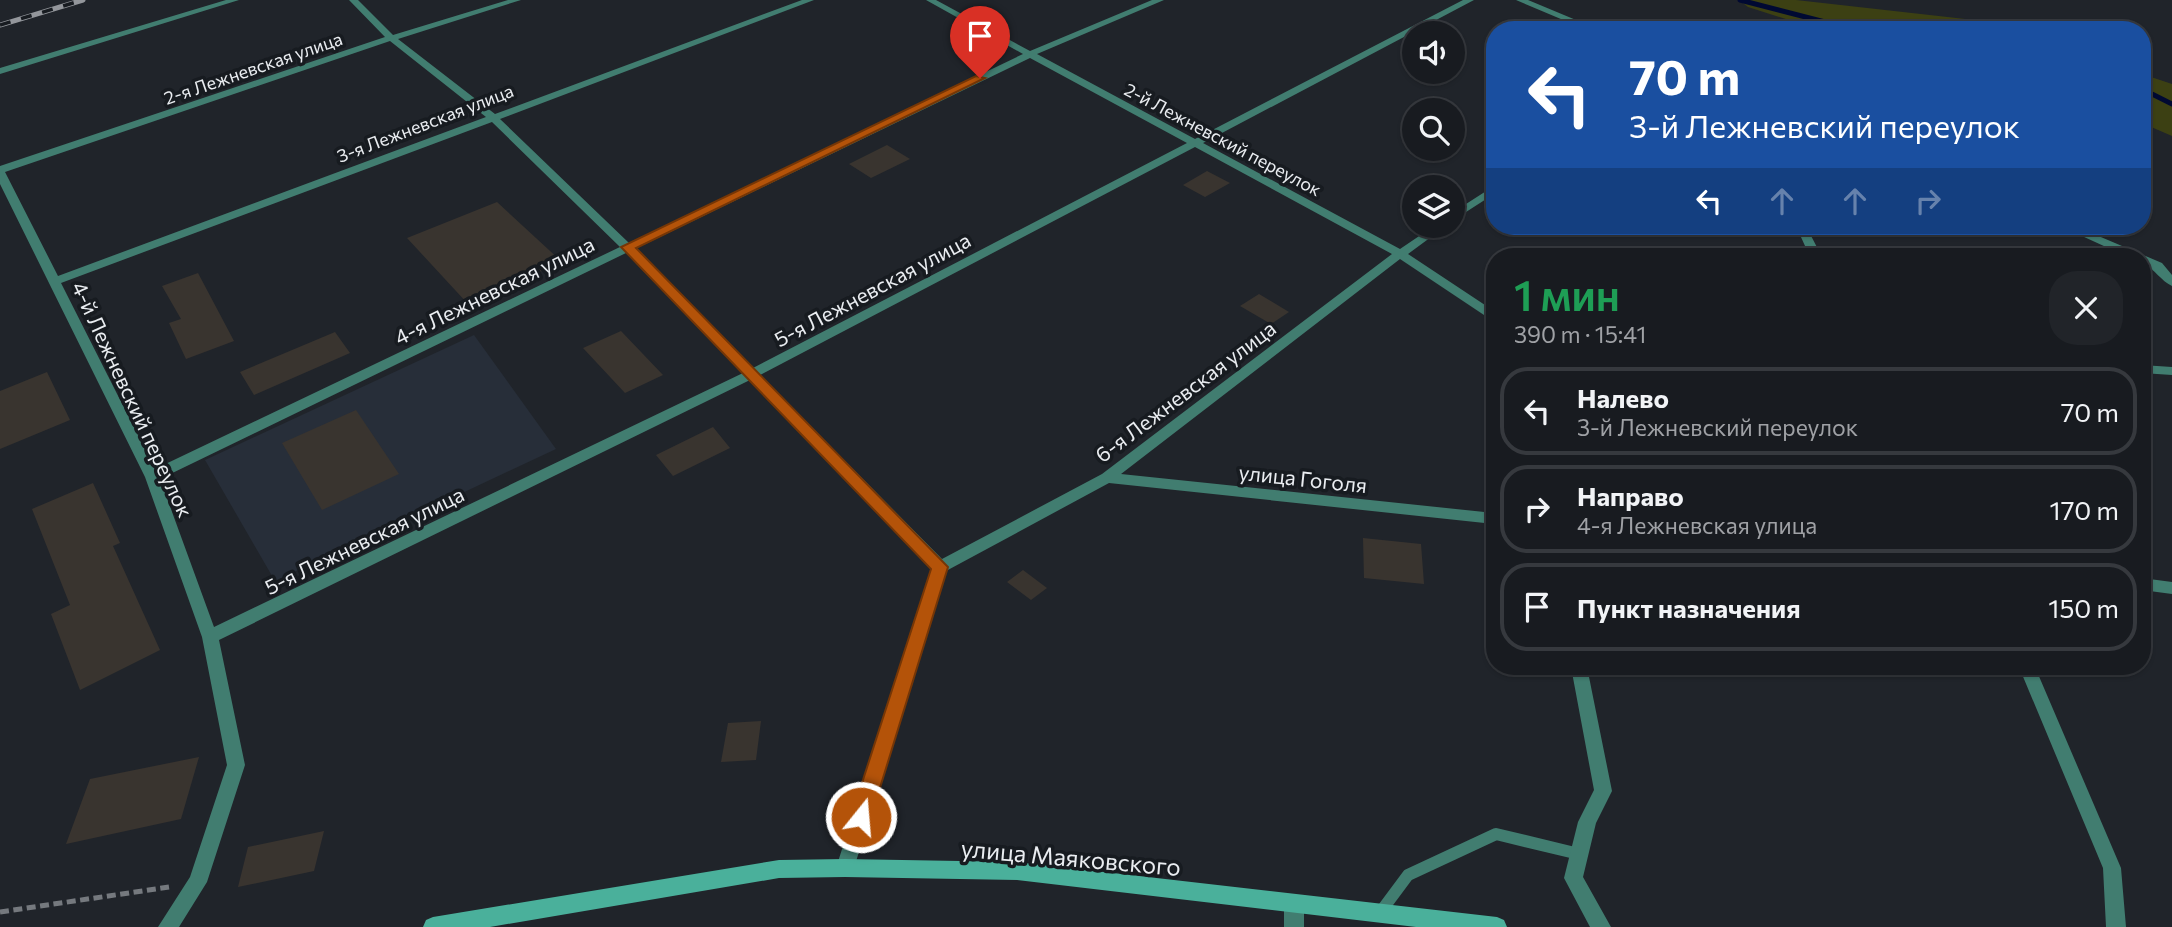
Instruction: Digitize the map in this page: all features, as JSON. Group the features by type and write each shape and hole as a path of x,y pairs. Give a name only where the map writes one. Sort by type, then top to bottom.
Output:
{"main road":[{"name":"улица Маяковского","path":"433,927 779,869 845,867 1017,871 1497,927"}],"street":[{"path":"0,71 235,0"},
{"path":"352,0 391,38 492,117 627,247 940,567 845,867"},
{"name":"2-я Лежневская улица","path":"0,171 391,38 517,0"},
{"name":"3-я Лежневская улица","path":"54,282 810,0"},
{"name":"2-й Лежневский переулок","path":"930,0 1400,254 1486,311"},
{"name":"4-я Лежневская улица","path":"152,477 1030,54 1160,0"},
{"name":"5-я Лежневская улица","path":"210,637 752,374 1470,0"},
{"path":"1520,0 1573,21"},
{"name":"4-й Лежневский переулок","path":"0,171 152,477 210,637 236,765 198,882 168,927"},
{"path":"1465,209 1486,195"},
{"path":"2087,235 2117,248"},
{"name":"6-я Лежневская улица","path":"940,567 1107,478 1423,238"},
{"path":"2151,263 2158,266 2172,282"},
{"path":"2151,370 2172,371"},
{"name":"улица Гоголя","path":"1107,478 1486,518"},
{"path":"2151,585 2172,588"},
{"path":"1581,675 1603,791 1587,822 1573,878 1601,927"},
{"path":"2030,675 2112,868 2116,927"},
{"path":"1294,905 1294,927"}],"lane":[{"path":"1379,914 1408,875 1496,834 1579,854"}],"path":[{"path":"0,912 198,882"}],"shaded area":[{"path":"474,335 556,449 275,581 205,460"}],"green space":[{"path":"1739,0 1796,0 1983,21 1792,21 1748,7"},
{"path":"2151,77 2172,84 2172,136 2151,127"}],"building":[{"path":"887,145 910,159 871,178 849,164"},
{"path":"1207,171 1230,183 1205,197 1183,185"},
{"path":"497,202 562,262 468,304 407,238"},
{"path":"198,273 234,341 186,359 169,323 181,319 162,286"},
{"path":"1259,294 1289,312 1271,324 1240,306"},
{"path":"621,331 663,375 625,393 583,348"},
{"path":"335,332 350,353 254,395 240,372"},
{"path":"47,372 70,420 0,449 0,391"},
{"path":"356,410 399,474 322,510 282,443"},
{"path":"713,427 730,448 673,476 656,455"},
{"path":"93,483 120,543 113,546 160,650 80,690 51,614 70,605 32,509"},
{"path":"1363,538 1421,544 1424,584 1364,578"},
{"path":"1023,570 1047,588 1031,600 1007,582"},
{"path":"761,721 756,760 721,762 728,723"},
{"path":"199,757 181,819 66,844 90,779"},
{"path":"324,831 314,871 238,887 248,847"}],"waterway":[{"path":"1740,0 1821,21"},
{"path":"2151,94 2172,104"}],"railway":[{"path":"0,25 83,0"}],"route":[{"path":"861,817 940,567 627,247 980,78"}]}
